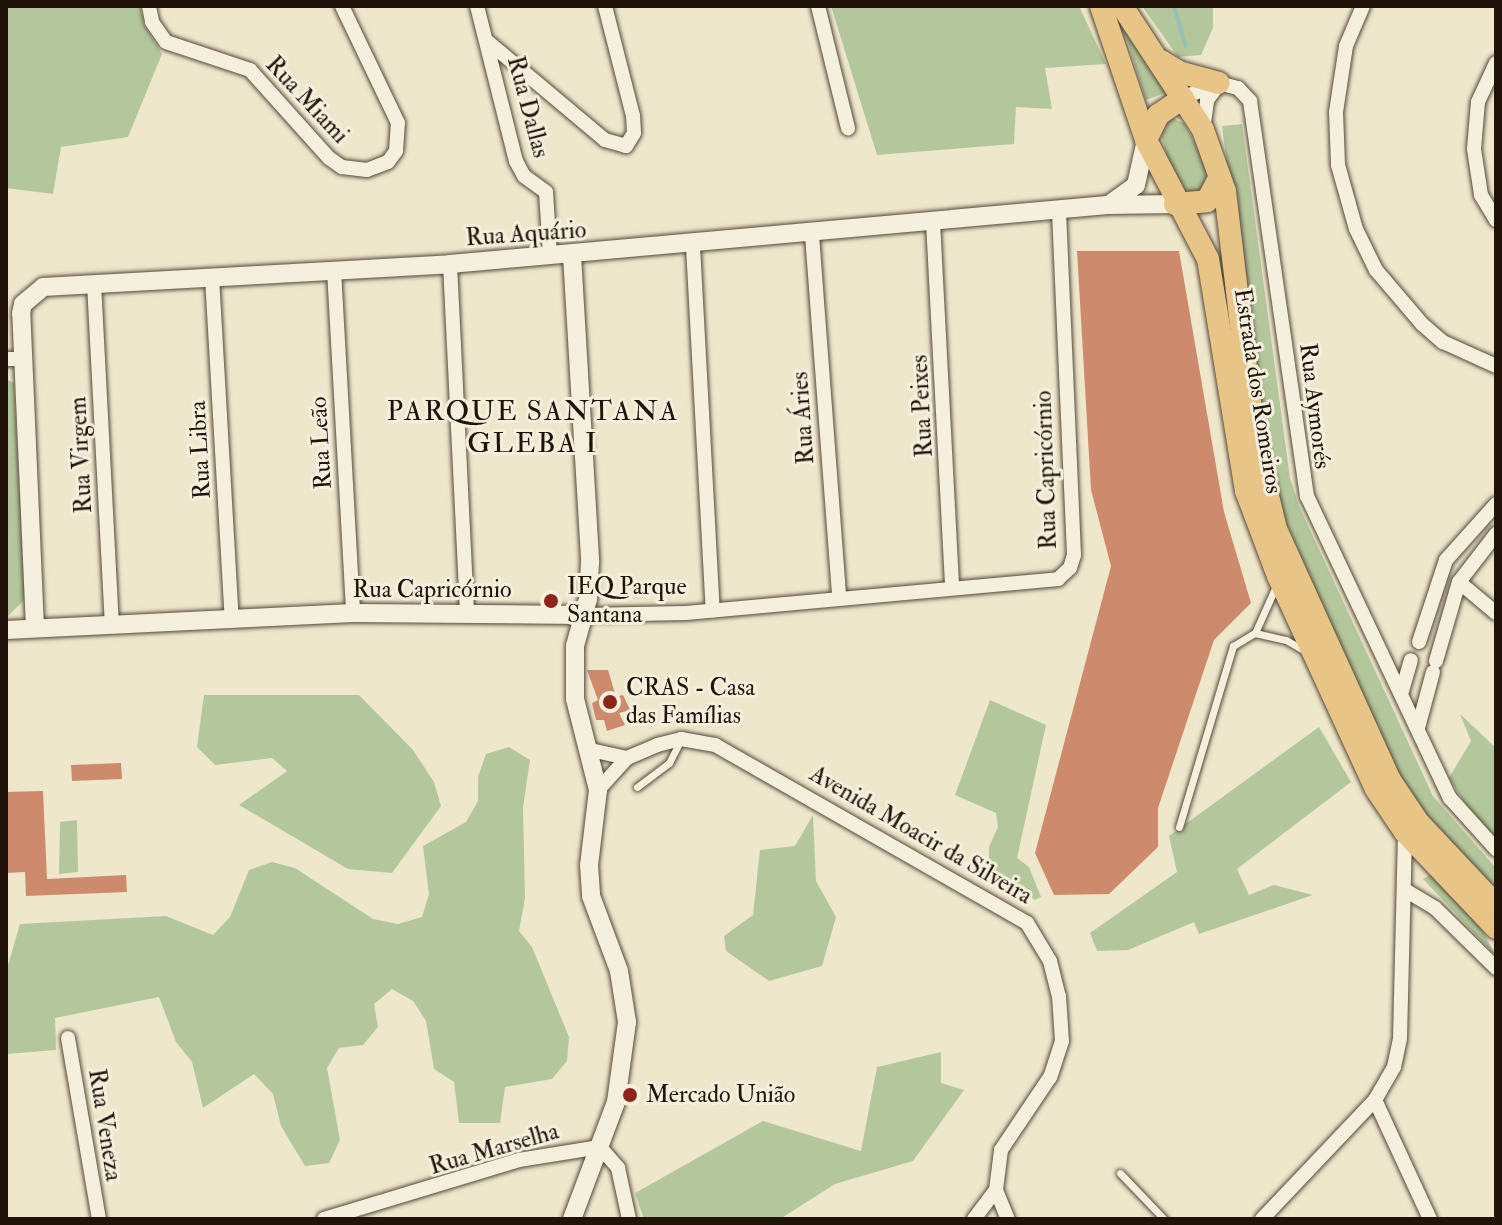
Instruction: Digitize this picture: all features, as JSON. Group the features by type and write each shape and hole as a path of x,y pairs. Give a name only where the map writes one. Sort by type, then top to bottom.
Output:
{"main road":[{"name":"Estrada dos Romeiros","path":"1101,6 1146,140 1175,204 1202,245 1213,276 1241,468 1278,576 1362,765 1405,832 1496,928"},
{"name":"Estrada dos Romeiros","path":"1122,6 1203,130 1220,177 1237,260 1257,453 1276,529 1390,780 1418,822 1496,905"},
{"path":"1155,57 1179,72 1219,83"},
{"path":"1146,140 1158,115 1183,98"},
{"path":"1175,204 1207,201 1220,177"}],"street":[{"name":"Rua Miami","path":"149,6 152,22 166,42 250,70 329,158 355,172 388,162 396,151 398,123 342,6"},
{"name":"Rua Dallas","path":"477,6 516,161 524,176 546,192 550,256"},
{"path":"487,41 605,140 626,146 634,133 633,116 605,6"},
{"path":"818,6 848,128"},
{"path":"1363,6 1339,80 1336,139 1344,196 1376,270 1398,298 1443,342 1496,366"},
{"path":"1496,63 1492,82 1478,102 1474,159 1481,195 1496,220"},
{"path":"1183,98 1219,83"},
{"path":"1203,130 1207,100 1219,83"},
{"name":"Rua Aymorés","path":"1219,83 1244,92 1252,108 1303,481 1450,798 1496,849"},
{"path":"1107,205 1136,185 1146,140"},
{"name":"Rua Aquário","path":"14,359 21,313 34,291 94,283 450,264 693,246 1107,205 1175,204"},
{"name":"Rua Capricórnio","path":"6,630 353,613 584,615 713,610 1058,579 1074,561 1059,210"},
{"name":"Rua Peixes","path":"933,222 952,588"},
{"name":"Rua Áries","path":"812,235 839,598"},
{"path":"693,246 713,610"},
{"path":"572,255 590,562 584,615 575,646 574,676 586,749 598,790 589,881 619,971 627,1022 620,1084 572,1219"},
{"path":"450,264 467,614"},
{"name":"Rua Leão","path":"334,270 353,613"},
{"name":"Rua Libra","path":"212,277 232,620"},
{"name":"Rua Virgem","path":"94,283 112,625"},
{"path":"14,359 35,628"},
{"path":"1419,642 1446,560 1496,504"},
{"path":"1418,728 1459,582 1496,534"},
{"path":"1459,582 1496,613"},
{"path":"1402,691 1411,660"},
{"path":"598,790 627,758 681,739"},
{"name":"Avenida Moacir da Silveira","path":"681,739 715,745 743,760 1013,912 1039,940 1059,996 1060,1057 1001,1150 996,1190 1008,1219"},
{"path":"586,749 627,758"},
{"path":"1262,1219 1375,1100 1391,1075 1400,1038 1405,832"},
{"path":"1405,874 1433,862"},
{"path":"1405,890 1435,908 1496,968"},
{"name":"Rua Veneza","path":"68,1038 99,1219"},
{"path":"1375,1100 1430,1219"},
{"path":"600,1147 618,1168 629,1219"},
{"name":"Rua Marselha","path":"324,1219 519,1160 600,1147"},
{"path":"974,1219 996,1190"}],"lane":[{"path":"1179,827 1228,653 1255,633 1272,604 1278,576"},
{"path":"1255,633 1286,640 1313,657"},
{"path":"637,787 669,763 681,739"},
{"path":"1120,1173 1164,1219"}],"green space":[{"path":"6,6 140,6 144,25 162,54 128,137 61,147 53,194 6,188"},
{"path":"831,6 1079,6 1106,64 1045,68 1052,109 1016,107 1014,144 877,155"},
{"path":"1142,6 1213,6 1213,28 1201,55 1178,57"},
{"path":"1121,20 1168,92 1146,100"},
{"path":"1171,118 1184,123 1199,150 1207,172 1203,191 1186,193 1170,167 1161,134"},
{"path":"1242,124 1290,478 1299,506 1433,796 1496,868 1496,896 1402,789 1269,483 1222,126"},
{"path":"6,379 14,383 25,599 6,618"},
{"path":"204,695 359,695 413,750 434,782 441,806 392,873 348,869 239,805 287,771 272,758 215,765 197,747"},
{"path":"990,700 1046,725 1017,858 1029,867 1041,897 1035,900 989,866 989,847 998,827 996,813 955,795"},
{"path":"1460,714 1496,748 1496,838 1472,814 1449,778 1471,741"},
{"path":"1319,727 1351,782 1237,869 1249,895 1274,885 1313,895 1199,934 1194,922 1128,950 1097,951 1090,933 1177,872 1169,836"},
{"path":"509,747 530,760 523,808 525,898 519,931 532,947 569,1037 567,1061 552,1079 505,1087 500,1123 459,1123 454,1082 434,1069 426,1021 413,1001 392,989 374,1004 378,1027 363,1045 339,1048 327,1068 340,1140 329,1163 305,1166 281,1126 273,1094 254,1074 203,1108 192,1062 176,1042 159,997 55,1018 56,1050 6,1054 6,972 20,924 166,916 213,935 230,917 249,870 272,862 295,868 373,919 398,924 422,917 429,894 423,846 466,822 478,801 478,777 486,754"},
{"path":"813,815 816,881 836,917 822,966 769,981 726,951 724,936 753,915 760,850 795,846"},
{"path":"77,820 78,872 59,874 60,822"},
{"path":"1432,874 1480,926 1496,956 1423,879"},
{"path":"941,1052 941,1083 964,1090 913,1161 835,1184 780,1219 644,1219 635,1193 763,1121 861,1151 877,1067"}],"building":[{"path":"1077,251 1179,251 1224,512 1251,603 1214,640 1158,808 1158,847 1109,894 1054,895 1035,853 1111,566 1091,490"},
{"name":"CRAS - Casa das Famílias","path":"587,670 608,670 616,697 623,695 630,710 619,713 625,725 607,731 604,720 596,720 592,703 598,700"},
{"path":"121,763 122,779 72,781 71,765"},
{"path":"43,791 47,879 126,875 127,892 26,896 25,872 6,873 6,792"}],"waterway":[{"path":"1174,6 1185,45"}],"place":[{"name":"IEQ Parque Santana","path":"551,601"},
{"name":"CRAS - Casa das Famílias","path":"610,702"},
{"name":"Mercado União","path":"630,1095"}],"district":[{"name":"PARQUE SANTANA GLEBA I","path":"533,428"}]}
